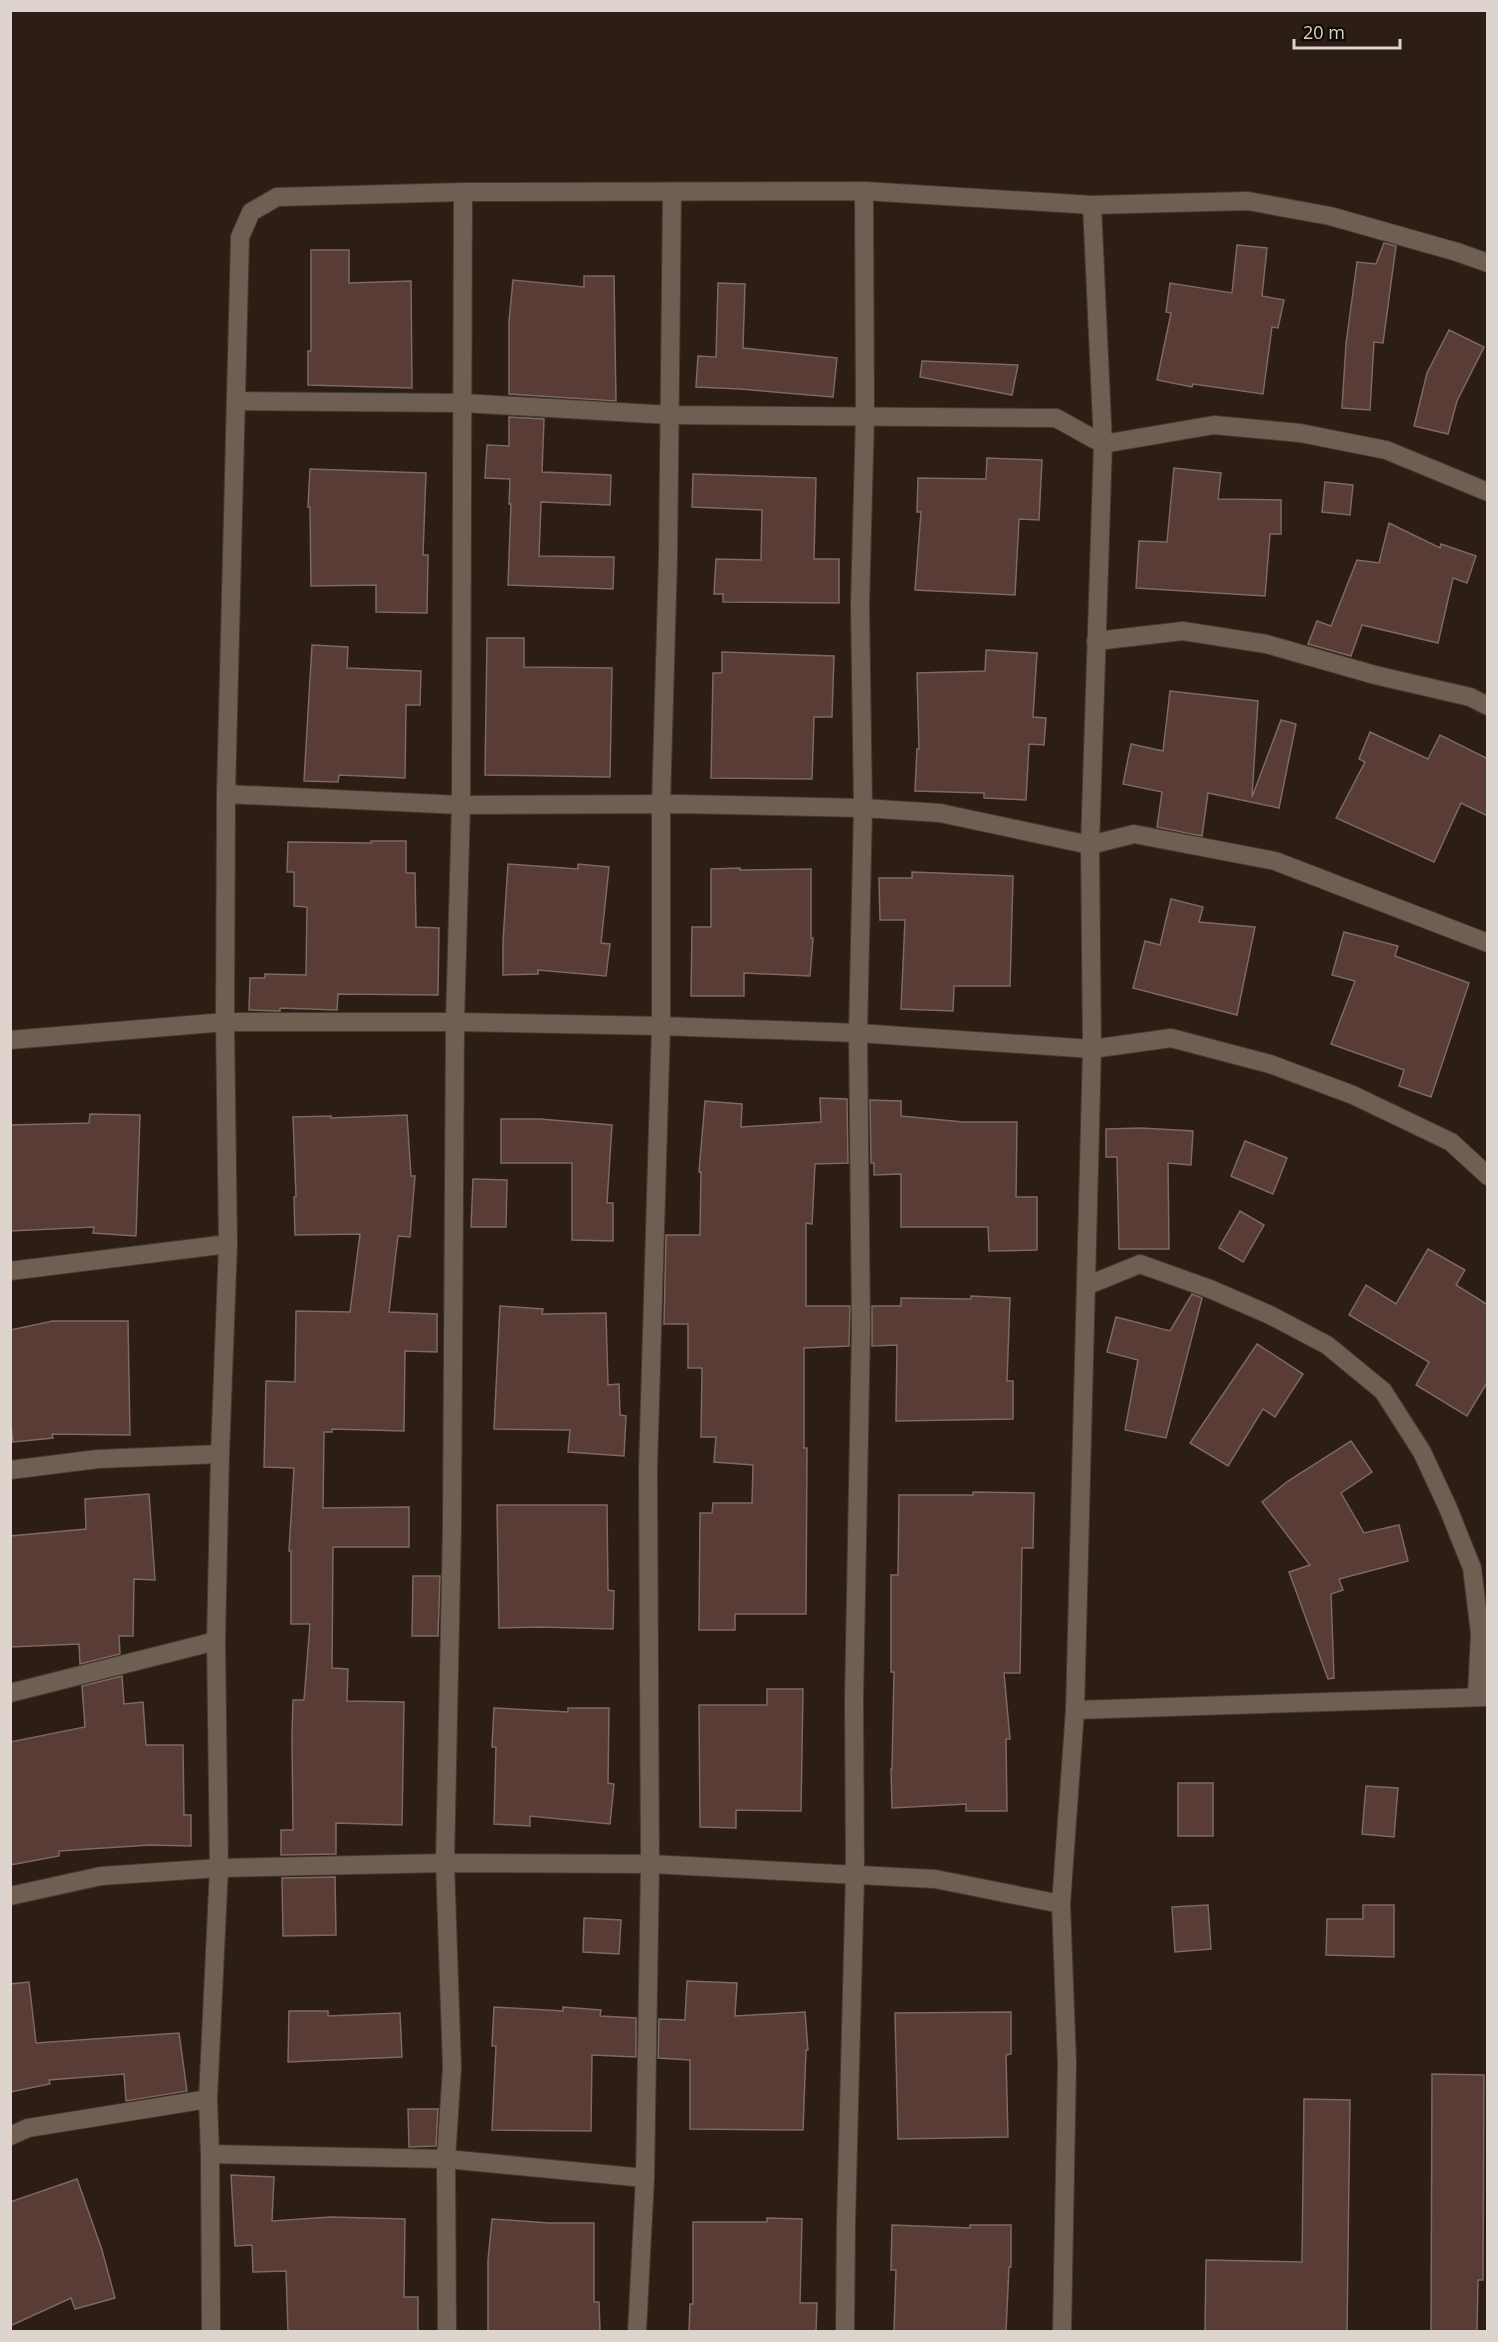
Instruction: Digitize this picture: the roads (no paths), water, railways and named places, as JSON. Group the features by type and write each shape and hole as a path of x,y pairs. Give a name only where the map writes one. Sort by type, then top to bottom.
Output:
{"street":[{"path":"845,2331 855,1874 854,1700 861,1327 858,1033 863,808 860,604 866,417 864,191"},
{"path":"211,2331 208,2099 219,1868 216,1641 228,1244 225,1022 226,794 240,237 251,212 277,197 463,192 864,191 1092,205 1248,201 1330,216 1457,252 1488,264"},
{"path":"447,2331 446,2159 452,2067 445,1863 453,1515 455,1022 461,805 463,192"},
{"path":"637,2331 645,2178 650,1863 648,1469 661,1026 661,805 670,415 672,193"},
{"path":"1062,2331 1067,2063 1061,1904 1075,1710 1092,1049 1090,845 1103,444 1092,205"},
{"path":"237,401 463,404 670,415 1056,418 1103,444 1214,425 1300,433 1386,450 1488,492"},
{"path":"1096,641 1183,631 1266,644 1375,675 1470,697 1488,706"},
{"path":"226,794 461,805 863,808 940,813 1090,845 1134,834 1275,861 1488,943"},
{"path":"10,1040 225,1022 455,1022 661,1026 858,1033 1092,1049 1171,1038 1270,1064 1353,1095 1451,1142 1488,1176"},
{"path":"10,1271 228,1244"},
{"path":"1075,1710 1482,1696 1480,1634 1472,1568 1422,1452 1383,1391 1327,1345 1270,1316 1190,1282 1140,1264 1086,1286"},
{"path":"10,1470 98,1459 220,1454"},
{"path":"10,1693 216,1641"},
{"path":"10,1896 101,1876 219,1868 445,1863 650,1863 935,1879 1061,1904"},
{"path":"10,2136 28,2128 208,2099"},
{"path":"210,2154 446,2159 645,2178"}]}
